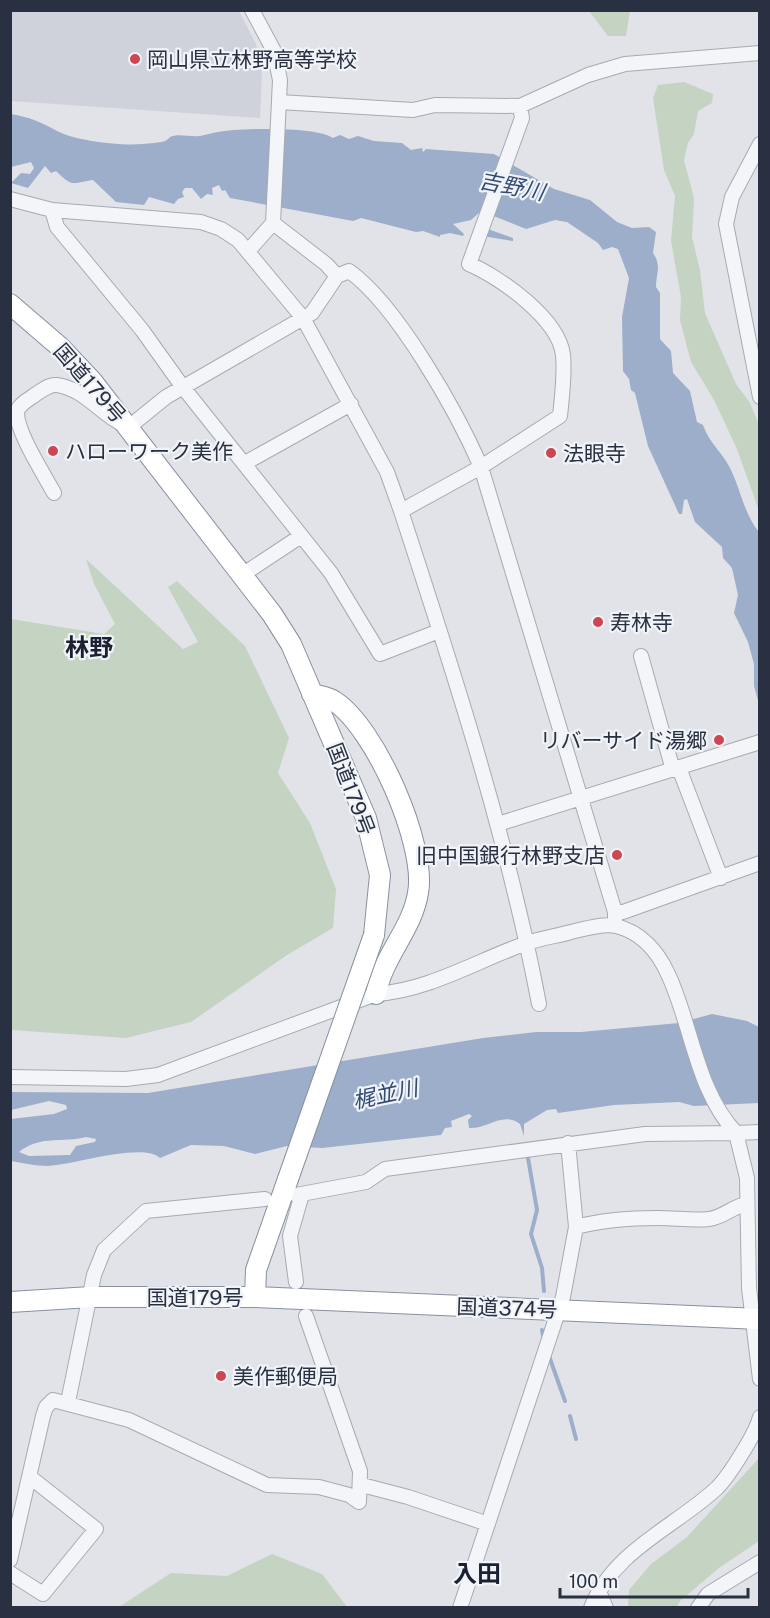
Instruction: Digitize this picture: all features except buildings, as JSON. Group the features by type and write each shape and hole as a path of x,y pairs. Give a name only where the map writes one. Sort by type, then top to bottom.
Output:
{"highway":[{"name":"国道179号","path":"10,304 60,347 129,427 242,575 291,644 366,818 380,875 374,935 295,1190 256,1270 255,1297 91,1297 10,1302"},
{"path":"312,694 333,700 347,712 377,753 396,788 418,858 419,891 412,918 378,979 376,994"},
{"name":"国道374号","path":"255,1297 755,1319"}],"street":[{"path":"249,250 274,219 279,108 279,64 252,10"},
{"path":"279,108 413,110 435,105 520,105 588,75 625,64 759,52"},
{"path":"401,511 481,467 561,416 563,352 547,322 533,306 505,283 469,264 522,118 520,105"},
{"path":"759,144 732,197 726,224 759,397"},
{"path":"10,199 52,210 201,222 222,229 249,250 303,318 387,472 401,511 498,824 528,943 539,1004"},
{"path":"52,210 57,227 142,330 182,386 331,573 380,654 439,631"},
{"path":"274,219 337,276"},
{"path":"54,494 22,430 17,412 20,406 47,387 57,385 85,397 116,422 129,427 182,386 312,313 337,276 349,271 383,303 464,430 481,467 615,919 647,943 660,958 713,1100 725,1121 736,1133 747,1178 759,1379"},
{"path":"245,463 351,404"},
{"path":"242,575 301,536"},
{"path":"641,656 676,769 721,878"},
{"path":"498,824 753,744"},
{"path":"10,1077 126,1079 158,1075 376,994 404,992 528,943 615,919 623,912 759,863"},
{"path":"296,1282 290,1236 295,1190 366,1182 385,1169 568,1143 645,1134 759,1132"},
{"path":"460,1608 563,1297 576,1227 568,1143"},
{"path":"68,1402 94,1275 104,1250 146,1210 265,1199"},
{"path":"576,1227 598,1221 655,1218 707,1219 718,1217 736,1206 747,1204"},
{"path":"10,1560 15,1507 30,1477 46,1407 53,1400 68,1402 129,1420 267,1485 319,1487 349,1495 359,1502 362,1485 360,1471 306,1316"},
{"path":"591,1608 598,1589 608,1576 652,1537 719,1486 752,1438 759,1417"},
{"path":"10,1573 43,1594 96,1528 30,1477"},
{"path":"362,1485 408,1497 488,1524"},
{"path":"698,1608 708,1594 759,1562"},
{"path":"598,1589 606,1608"}],"shaded area":[{"name":"岡山県立林野高等学校","path":"10,11 239,11 256,44 262,73 260,118 11,101"}],"green space":[{"path":"589,11 630,11 626,36 608,36"},
{"path":"684,82 713,94 712,103 698,111 694,134 688,143 684,160 694,198 692,237 700,270 705,313 736,384 750,403 759,425 759,511 737,449 714,400 691,362 680,320 681,297 671,241 675,196 664,170 653,98 658,85"},
{"path":"86,559 183,649 198,642 168,587 177,581 245,646 289,738 278,773 310,823 336,889 333,928 287,955 191,1022 126,1038 11,1030 11,619 104,634 115,624 94,584"},
{"path":"759,1458 759,1541 719,1568 680,1601 677,1607 628,1607 629,1590 651,1564 687,1537"},
{"path":"272,1554 322,1574 347,1607 119,1607 171,1573 227,1576"}],"water":[{"name":"吉野川","path":"11,114 35,120 75,138 111,143 143,144 163,142 176,135 202,136 215,132 277,129 311,131 333,138 340,135 349,139 358,136 374,141 402,143 411,150 422,148 423,152 426,149 494,154 554,189 590,200 617,222 632,228 649,227 656,232 653,253 658,266 656,287 660,293 660,339 671,351 673,373 690,391 697,422 703,425 727,462 746,510 759,532 759,704 754,686 754,664 748,642 734,613 738,595 732,568 723,558 722,547 695,522 687,499 684,500 682,514 679,514 648,446 635,393 631,390 629,379 623,371 622,317 629,278 618,249 612,247 603,250 598,243 567,222 555,220 526,229 481,211 471,220 453,224 464,234 463,236 450,233 440,235 440,237 423,231 416,232 361,218 353,221 230,198 219,185 212,188 213,195 207,194 201,199 192,188 185,188 182,192 184,197 178,199 174,204 149,197 144,205 116,202 93,180 73,183 56,171 51,173 45,166 28,188 11,183 21,173 30,174 34,168 31,162 11,167"},
{"path":"485,228 513,238 513,241 482,236"},
{"name":"梶並川","path":"712,1014 747,1021 759,1027 759,1103 694,1106 679,1102 614,1105 558,1113 556,1109 547,1110 524,1124 524,1136 520,1124 508,1119 469,1128 468,1120 472,1116 469,1114 451,1121 452,1127 445,1128 441,1135 322,1148 287,1146 255,1154 224,1146 191,1145 160,1158 139,1152 48,1166 11,1161 11,1119 54,1114 67,1109 66,1105 49,1101 11,1110 11,1092 148,1093 483,1038 536,1032 581,1032 679,1023","holes":["86,1137 96,1139 95,1142 76,1146 70,1155 29,1156 19,1152 43,1141"]}],"waterway":[{"path":"528,1158 537,1210 531,1234 542,1268 544,1291"},
{"path":"542,1330 543,1335"},
{"path":"549,1356 565,1401"},
{"path":"570,1416 576,1439"}],"place":[{"name":"岡山県立林野高等学校","path":"135,59"},
{"name":"ハローワーク美作","path":"53,451"},
{"name":"法眼寺","path":"551,453"},
{"name":"寿林寺","path":"598,622"},
{"name":"リバーサイド湯郷","path":"719,740"},
{"name":"旧中国銀行林野支店","path":"617,855"},
{"name":"美作郵便局","path":"221,1376"}],"district":[{"name":"林野","path":"89,647"},
{"name":"入田","path":"477,1573"}]}
